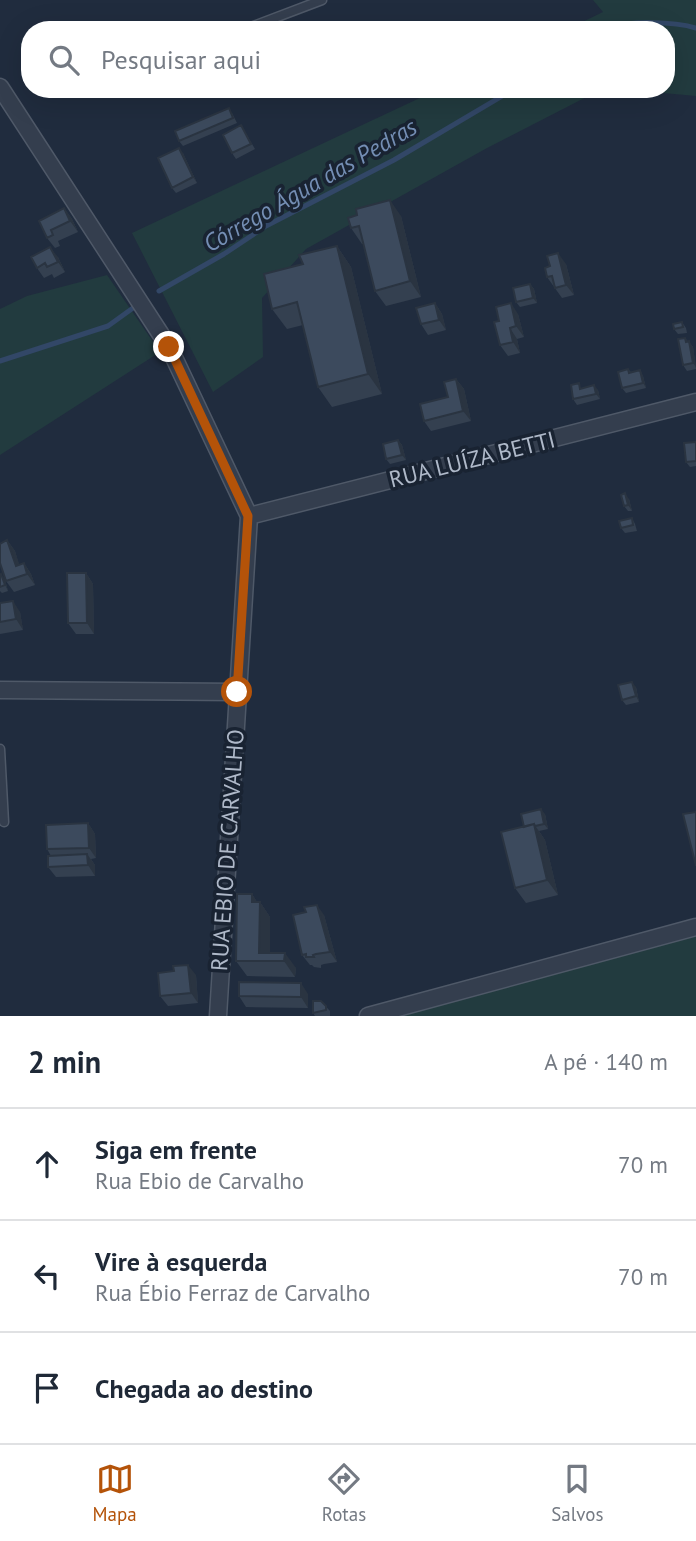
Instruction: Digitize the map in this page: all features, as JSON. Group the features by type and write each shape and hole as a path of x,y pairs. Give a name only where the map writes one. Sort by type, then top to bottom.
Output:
{"street":[{"path":"0,87 169,347 248,516"},
{"name":"RUA LUÍZA BETTI","path":"248,516 696,402"},
{"name":"RUA EBIO DE CARVALHO","path":"218,1016 248,516"},
{"path":"0,690 237,692"},
{"path":"373,1015 696,927"}],"lane":[{"path":"267,21 322,0"},
{"path":"0,749 4,822"}],"green space":[{"path":"593,0 696,0 696,96 675,94 675,21 584,21 603,12"},
{"path":"420,98 584,98 487,148 306,249 262,298 263,357 213,392 132,233"},
{"path":"107,275 160,352 0,455 0,309 27,296"},
{"path":"696,929 696,1016 394,1016"}],"building":[{"path":"229,108 233,118 179,141 175,131"},
{"path":"241,125 251,144 232,153 223,135"},
{"path":"179,148 193,177 172,188 158,158"},
{"path":"390,200 410,281 375,291 359,226 351,228 348,218 357,215 356,209"},
{"path":"64,208 70,221 51,230 53,235 47,238 39,221"},
{"path":"337,246 368,374 318,387 297,302 272,309 264,274 303,264 299,255"},
{"path":"50,247 58,262 47,267 45,263 37,268 31,257"},
{"path":"558,253 566,285 555,288 552,276 547,277 545,268 550,266 547,256"},
{"path":"530,284 533,298 516,302 513,288"},
{"path":"435,303 439,320 421,324 416,308"},
{"path":"511,303 516,326 510,328 513,342 500,345 494,322 499,321 496,307"},
{"path":"682,322 683,327 674,329 673,324"},
{"path":"685,338 686,342 689,341 693,363 683,365 678,339"},
{"path":"628,369 629,373 640,370 643,383 622,388 618,372"},
{"path":"456,379 463,411 424,421 420,404 448,397 444,382"},
{"path":"579,383 580,389 594,385 596,394 573,399 571,385"},
{"path":"398,440 402,455 386,459 383,444"},
{"path":"696,442 696,461 686,462 684,443"},
{"path":"625,493 628,505 624,506 621,495"},
{"path":"632,518 633,525 621,528 619,521"},
{"path":"7,540 16,566 24,563 27,574 6,581 0,563 0,544"},
{"path":"67,573 86,573 87,623 68,623"},
{"path":"0,575 5,585 0,587"},
{"path":"13,601 16,619 0,622 0,603"},
{"path":"632,682 636,696 622,700 618,685"},
{"path":"541,809 544,824 524,827 521,814"},
{"path":"696,812 696,866 683,814"},
{"path":"88,823 89,848 47,849 46,825"},
{"path":"534,824 547,880 515,888 501,832"},
{"path":"87,854 88,865 48,867 48,856"},
{"path":"237,894 252,894 252,902 260,902 259,953 285,953 284,961 236,961"},
{"path":"317,905 330,952 306,957 306,954 302,955 293,915 306,912 304,907"},
{"path":"188,965 191,993 160,996 158,973 174,971 173,966"},
{"path":"239,982 301,983 301,997 239,996"},
{"path":"313,1001 321,1001 326,1010 313,1013"}],"waterway":[{"name":"Córrego Água das Pedras","path":"675,24 696,28"},
{"name":"Córrego Água das Pedras","path":"159,291 224,254 266,226 394,160 499,98"},
{"name":"Córrego Água das Pedras","path":"0,361 108,326 133,308"}],"route":[{"path":"169,347 248,516 237,692"}]}
